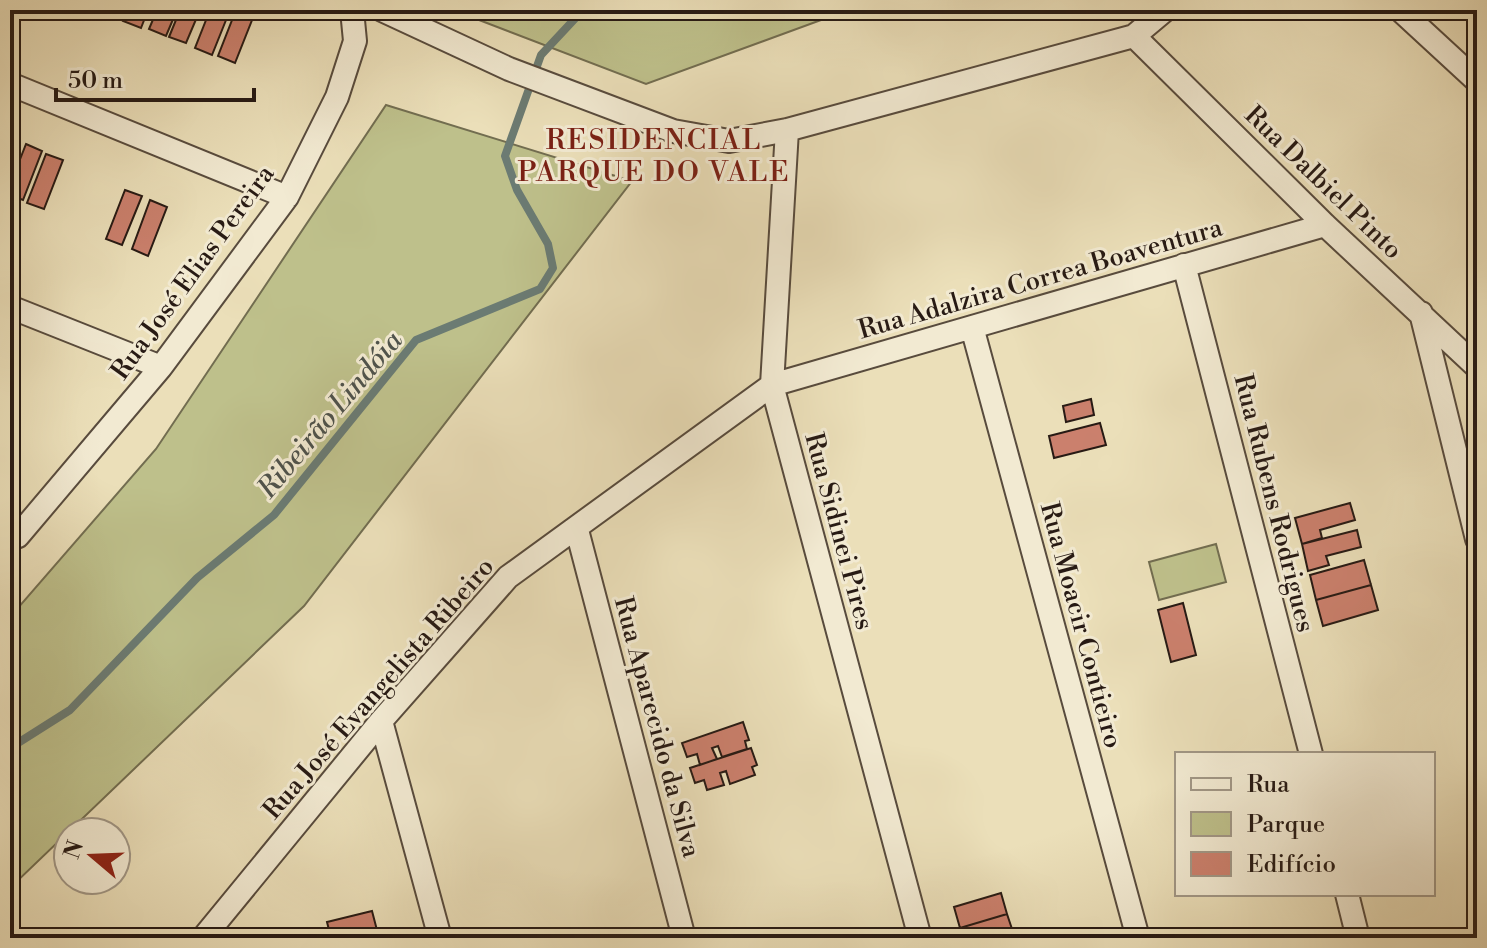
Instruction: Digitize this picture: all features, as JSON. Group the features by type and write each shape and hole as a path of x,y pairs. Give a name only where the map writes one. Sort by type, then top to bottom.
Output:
{"street":[{"name":"Rua José Elias Pereira","path":"14,535 161,367 287,197 337,97 355,41 352,10"},
{"path":"382,10 509,69 569,92 673,131 729,141 787,130 1134,36 1165,10"},
{"path":"1400,10 1477,81"},
{"name":"Rua Dalbiel Pinto","path":"1134,36 1325,225 1477,367"},
{"path":"10,84 287,197"},
{"name":"Rua Sidinei Pires","path":"787,130 772,385 920,938"},
{"name":"Rua Adalzira Correa Boaventura","path":"772,385 1325,225"},
{"name":"Rua Rubens Rodrigues","path":"1184,265 1310,752"},
{"path":"10,307 161,367"},
{"path":"1421,313 1477,539"},
{"name":"Rua Moacir Contieiro","path":"972,327 1138,938"},
{"name":"Rua José Evangelista Ribeiro","path":"203,938 381,721 508,577 577,530 772,385"},
{"name":"Rua Aparecido da Silva","path":"577,530 684,938"},
{"path":"381,721 440,938"},
{"path":"1348,896 1358,938"}],"green space":[{"path":"453,10 865,10 821,20 646,84"},
{"path":"386,105 632,181 304,606 85,816 52,816 52,848 10,888 10,617 156,449"},
{"path":"1216,544 1226,582 1159,600 1149,562"}],"building":[{"path":"128,10 148,10 141,28 123,21"},
{"path":"157,10 177,10 166,36 149,29"},
{"path":"180,10 200,10 186,43 169,37"},
{"path":"210,10 230,10 212,55 195,48"},
{"path":"236,10 256,10 235,63 218,56"},
{"path":"26,144 42,151 23,200 10,195 10,185"},
{"path":"46,154 63,160 44,209 27,203"},
{"path":"125,190 142,196 122,245 106,239"},
{"path":"150,200 167,207 148,256 132,249"},
{"path":"1091,399 1094,415 1066,422 1063,406"},
{"path":"1100,423 1106,445 1054,458 1049,436"},
{"path":"1350,503 1355,520 1320,530 1322,538 1302,544 1295,518"},
{"path":"1357,530 1361,547 1326,556 1329,565 1308,571 1302,544"},
{"path":"1364,560 1371,585 1316,600 1310,575"},
{"path":"1371,585 1378,610 1323,626 1316,600"},
{"path":"1183,603 1196,655 1171,662 1158,610"},
{"path":"743,722 749,740 745,741 747,749 722,757 718,746 712,748 717,759 700,765 697,754 687,757 682,743"},
{"path":"751,748 757,765 752,767 755,775 730,784 726,771 720,773 724,785 707,790 704,780 695,783 690,768"},
{"path":"1001,893 1007,914 960,928 954,907"},
{"path":"372,911 378,934 331,938 327,922"},
{"path":"1007,914 1013,932 993,938 962,938 960,928"}],"waterway":[{"name":"Ribeirão Lindóia","path":"10,748 70,710 197,578 274,515 416,340 540,289 553,268 548,244 517,190 505,156 541,55 583,10"}],"district":[{"name":"RESIDENCIAL PARQUE DO VALE","path":"654,155"}]}
